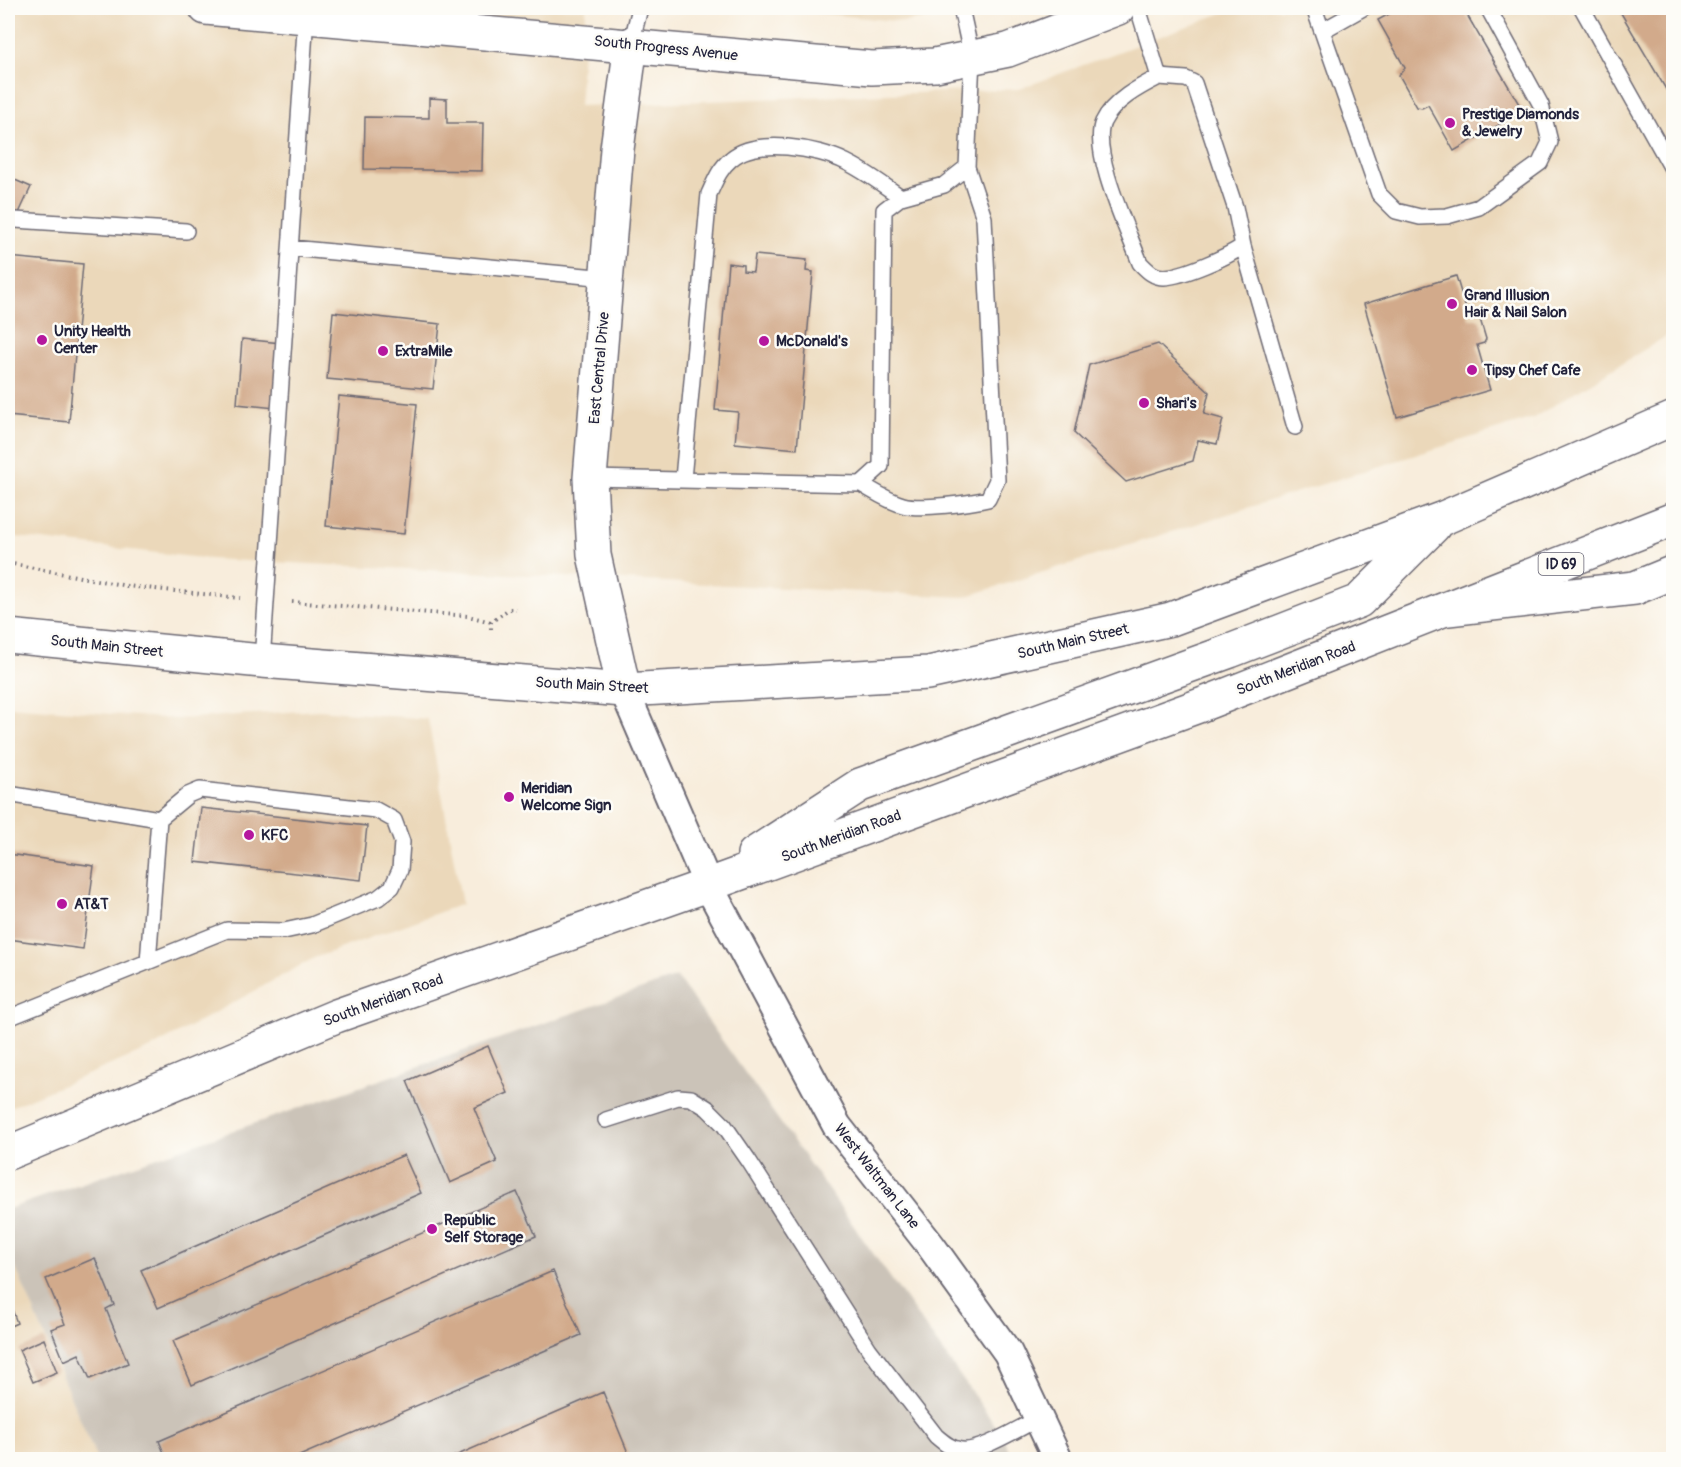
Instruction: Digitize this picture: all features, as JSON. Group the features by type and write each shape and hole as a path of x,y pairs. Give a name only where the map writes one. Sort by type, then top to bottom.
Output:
{"main road":[{"name":"South Progress Avenue","path":"206,8 631,44 872,68 935,65 1008,50 1118,8"},
{"name":"East Central Drive","path":"624,690 594,555 590,478 617,149 631,44"},
{"path":"708,885 860,785 1219,655 1359,601 1441,519 1674,418"},
{"name":"South Main Street","path":"8,636 262,661 624,690 928,673 1171,619 1441,519"},
{"name":"South Meridian Road","path":"8,1153 336,1016 708,885 1201,705 1674,519"},
{"path":"1448,609 1635,588 1674,572"}],"street":[{"name":"West Waltman Lane","path":"624,690 708,885 837,1126 931,1246 1008,1353 1058,1460"}],"lane":[{"path":"631,44 640,8"},
{"path":"590,478 861,484 906,506 971,503 988,499 997,480 987,252 984,218 967,167 972,58 961,8"},
{"path":"1138,8 1159,77"},
{"path":"1314,8 1379,194 1395,211 1420,217 1447,216 1479,207 1540,163 1550,142 1541,105 1488,8"},
{"path":"1323,31 1363,8"},
{"path":"1582,8 1674,172"},
{"path":"262,661 306,16"},
{"path":"1243,246 1208,264 1163,277 1150,273 1140,263 1101,156 1102,124 1111,110 1129,94 1159,77 1186,79 1194,83 1235,207 1243,246 1295,427"},
{"path":"683,479 709,194 720,170 741,151 757,146 810,150 844,161 901,197"},
{"path":"861,484 881,466 884,210 901,197 944,185 967,167"},
{"path":"15,220 186,231"},
{"path":"291,248 607,278"},
{"path":"8,1018 148,962 227,930 284,931 323,921 378,898 392,887 400,870 402,842 394,820 376,810 200,790 188,795 159,819 148,962"},
{"path":"8,794 159,819"},
{"path":"606,1120 678,1097 691,1098 707,1108 724,1125 869,1348 936,1436 949,1446 961,1450 974,1449 1040,1418"}],"path":[{"path":"8,563 127,586 231,597"},
{"path":"288,602 468,616 491,622"},
{"path":"491,622 509,609 516,609"},
{"path":"491,622 491,629"}],"shaded area":[{"path":"8,8 586,8 579,106 1019,89 1236,8 1673,8 1673,332 1533,418 964,597 210,559 8,536"},
{"path":"770,8 991,8 905,22"},
{"path":"8,706 176,719 318,710 428,719 462,904 314,958 151,1048 8,1108"},
{"name":"Republic Self Storage","path":"677,977 1002,1435 1013,1459 97,1459 8,1250 8,1209"},
{"path":"8,1250 97,1459 8,1459"}],"building":[{"path":"1400,8 1463,8 1523,111 1454,151 1428,105 1422,108 1417,107 1399,75 1405,68 1378,20"},
{"path":"1618,8 1674,8 1674,103"},
{"path":"429,98 447,99 447,123 483,123 482,171 364,169 365,117 429,118"},
{"path":"8,177 31,187 8,237"},
{"name":"McDonald's","path":"755,255 807,260 806,271 813,272 797,449 735,443 738,412 715,410 728,263 743,265 743,271 753,272"},
{"name":"Unity Health Center","path":"8,257 83,264 69,422 8,416"},
{"path":"1456,276 1469,319 1480,319 1486,339 1484,343 1477,345 1490,390 1397,417 1364,304"},
{"name":"ExtraMile","path":"333,312 440,324 433,389 327,379"},
{"path":"242,339 281,343 275,408 237,404"},
{"name":"Shari's","path":"1158,344 1209,392 1204,414 1223,419 1217,444 1198,440 1193,461 1126,482 1074,433 1089,365"},
{"path":"339,396 417,404 404,534 326,526"},
{"path":"201,808 367,826 361,880 195,862"},
{"path":"8,854 94,866 83,949 8,939"},
{"path":"488,1046 508,1093 474,1108 497,1162 450,1183 407,1081"},
{"path":"404,1155 421,1193 158,1308 141,1270"},
{"path":"517,1192 536,1236 192,1385 173,1341"},
{"path":"95,1258 114,1305 106,1309 128,1363 90,1379 79,1354 64,1361 51,1329 65,1324 46,1279"},
{"path":"553,1271 581,1335 290,1460 167,1460 159,1441"},
{"path":"8,1298 17,1323 8,1327"},
{"path":"44,1339 57,1372 33,1382 19,1350"},
{"path":"603,1392 631,1460 446,1460"}],"place":[{"name":"Prestige Diamonds & Jewelry","path":"1450,123"},
{"name":"Grand Illusion Hair & Nail Salon","path":"1452,304"},
{"name":"Unity Health Center","path":"42,340"},
{"name":"McDonald's","path":"764,341"},
{"name":"ExtraMile","path":"383,351"},
{"name":"Tipsy Chef Cafe","path":"1472,370"},
{"name":"Shari's","path":"1144,403"},
{"name":"Meridian Welcome Sign","path":"509,797"},
{"name":"KFC","path":"249,835"},
{"name":"AT&T","path":"62,904"},
{"name":"Republic Self Storage","path":"432,1229"}]}
